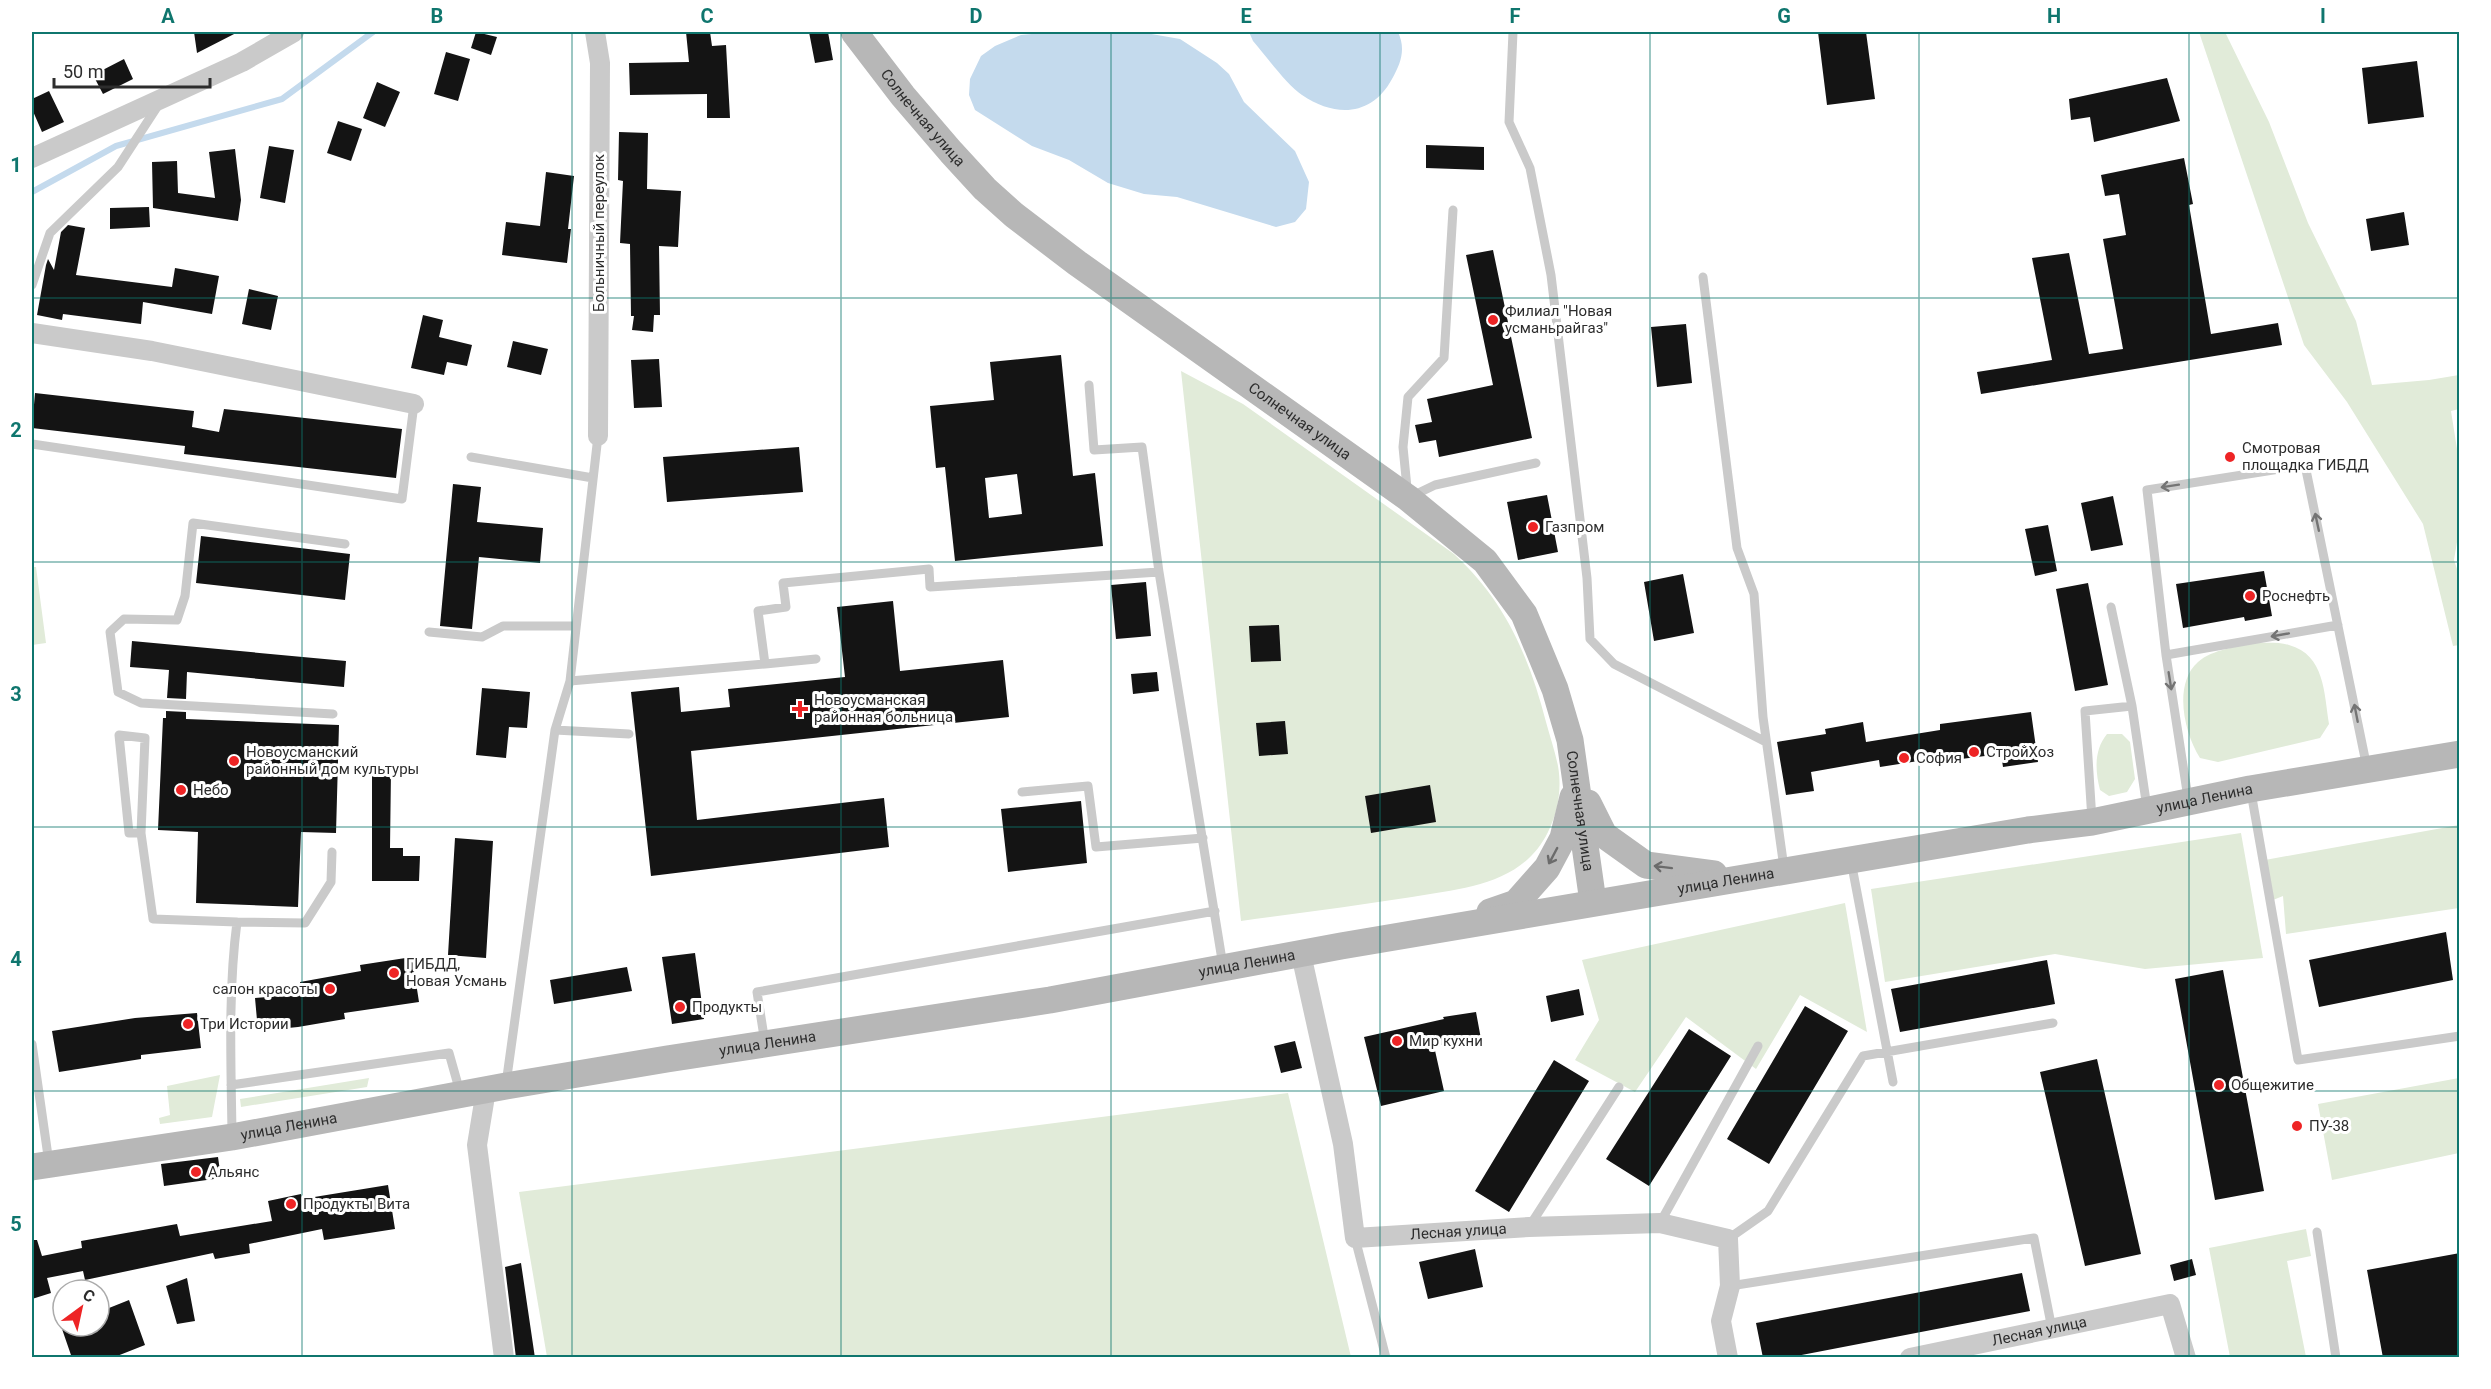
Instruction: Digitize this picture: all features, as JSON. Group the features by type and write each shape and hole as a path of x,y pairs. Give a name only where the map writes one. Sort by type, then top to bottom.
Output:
{"main road":[{"name":"Солнечная улица","path":"854,32 903,96 951,152 985,189 1014,215 1077,263 1408,498 1485,561 1524,614 1555,688 1570,740 1593,902"},
{"name":"улица Ленина","path":"41,1166 232,1137 484,1090 1050,1000 1593,902 2092,822 2250,789 2460,754"},
{"path":"1577,781 1604,835 1646,865 1742,877"},
{"path":"1449,927 1516,903 1547,868 1563,838 1577,781"}],"street":[{"path":"32,158 242,62 294,32"},
{"name":"Больничный переулок","path":"595,32 600,63 598,436"},
{"path":"32,333 152,351 414,404"},
{"path":"1301,954 1343,1144 1355,1238"},
{"path":"484,1090 477,1145 504,1358"},
{"name":"Лесная улица","path":"1355,1238 1529,1227 1660,1223 1728,1239"},
{"path":"1728,1239 1730,1286 1721,1321 1728,1358"},
{"name":"Лесная улица","path":"1910,1358 2170,1304 2186,1358"}],"lane":[{"path":"1513,32 1509,122 1530,168 1551,275 1587,578 1590,639 1614,664 1766,742"},
{"path":"32,285 50,233 118,167 163,98"},
{"path":"1453,210 1444,358 1408,397 1403,447 1408,498 1435,484 1536,463"},
{"path":"1703,277 1737,548 1754,594 1766,742 1785,871"},
{"path":"1089,385 1094,450 1142,447 1159,572 1223,968"},
{"path":"32,444 402,499 414,404"},
{"path":"484,1090 555,730 570,681 598,436"},
{"path":"471,457 593,478"},
{"path":"2189,802 2166,655 2146,490 2305,465 2368,770"},
{"path":"333,714 141,703 118,692 110,632 124,619 177,620 185,596 193,523 345,544"},
{"path":"765,664 758,611 786,607 783,583 929,569 930,587 1159,572"},
{"path":"2111,607 2132,706 2147,811"},
{"path":"2166,655 2338,625"},
{"path":"429,632 482,637 502,626 576,626"},
{"path":"570,681 816,659"},
{"path":"2092,822 2085,711 2132,706"},
{"path":"555,730 629,734"},
{"path":"141,833 129,834 119,735 145,738 141,833 153,919 305,923 331,882 332,852"},
{"path":"1022,792 1088,786 1096,847 1203,838"},
{"path":"2250,789 2298,1060 2460,1036"},
{"path":"1851,859 1893,1082"},
{"path":"765,1044 757,992 1215,911"},
{"path":"232,1137 234,944 237,922"},
{"path":"1728,1239 1768,1211 1863,1056 2053,1023"},
{"path":"32,1044 41,1166"},
{"path":"1660,1223 1758,1046"},
{"path":"231,1085 449,1053 484,1090"},
{"path":"1529,1227 1619,1087"},
{"path":"2317,1232 2336,1358"},
{"path":"1355,1238 1386,1358"},
{"path":"1730,1286 2034,1238 2052,1329"}],"green space":[{"path":"2199,32 2225,32 2269,122 2308,223 2356,321 2372,385 2459,375 2459,409 2451,411 2460,468 2459,530 2454,560 2459,575 2459,645 2453,646 2423,524 2347,402 2304,345"},
{"path":"1181,371 1243,404 1454,554 1488,591 1501,610 1523,652 1532,675 1558,766 1560,783 1557,808 1548,832 1537,850 1523,863 1490,881 1452,891 1241,921"},
{"path":"32,567 36,567 46,643 32,645"},
{"path":"2255,643 2289,645 2310,657 2321,677 2329,724 2320,738 2218,762 2200,758 2189,736 2184,709 2183,695 2190,671 2198,662 2211,654"},
{"path":"2107,734 2122,734 2130,742 2135,779 2127,792 2109,796 2100,790 2097,775 2098,753"},
{"path":"2459,825 2459,908 2286,934 2283,896 2273,900 2265,860"},
{"path":"2241,833 2263,958 2145,969 2055,954 1885,982 1871,889"},
{"path":"1845,903 1867,1032 1800,995 1756,1069 1686,1017 1635,1092 1575,1060 1599,1020 1582,960"},
{"path":"220,1075 212,1117 160,1124 159,1118 170,1115 167,1086"},
{"path":"369,1078 367,1087 241,1107 240,1099"},
{"path":"2459,1078 2459,1153 2332,1180 2318,1104"},
{"path":"1288,1093 1351,1357 547,1357 519,1192"},
{"path":"2306,1229 2311,1256 2287,1261 2306,1357 2230,1357 2209,1248"}],"water":[{"path":"1053,32 1140,32 1180,39 1217,63 1229,74 1244,102 1295,151 1309,182 1306,209 1295,222 1276,227 1177,197 1144,194 1108,183 1069,160 1032,146 975,110 969,95 970,79 981,56 995,46 1021,35"},
{"path":"1249,32 1398,32 1402,50 1398,67 1384,91 1364,106 1352,110 1340,110 1315,102 1296,90 1253,41"}],"building":[{"path":"194,32 238,32 197,53"},
{"path":"476,32 497,37 491,55 471,48"},
{"path":"686,32 710,32 712,46 726,45 730,118 707,118 707,94 630,95 629,63 689,62"},
{"path":"809,32 828,32 833,60 815,63"},
{"path":"1818,32 1866,32 1875,99 1827,105"},
{"path":"446,52 470,59 458,101 434,94"},
{"path":"124,59 133,79 103,94 93,75"},
{"path":"2417,61 2424,117 2368,124 2362,68"},
{"path":"2167,78 2180,121 2094,142 2090,117 2071,120 2069,99"},
{"path":"377,82 400,92 385,127 363,118"},
{"path":"49,91 64,122 42,132 32,109 32,99"},
{"path":"338,121 362,129 351,161 327,153"},
{"path":"619,132 648,133 647,189 681,191 678,247 659,246 660,315 654,315 653,332 632,330 634,316 631,316 630,244 620,243 623,181 618,180"},
{"path":"1426,145 1484,147 1484,170 1426,168"},
{"path":"269,146 294,150 285,203 260,198"},
{"path":"235,149 241,200 238,221 153,208 152,162 177,161 178,193 215,198 209,152"},
{"path":"2184,158 2193,204 2189,205 2211,334 2278,323 2282,345 1981,394 1977,372 2052,360 2032,258 2069,253 2089,354 2123,349 2103,239 2126,235 2119,194 2105,196 2101,175"},
{"path":"546,172 574,176 567,263 502,255 506,222 540,226"},
{"path":"149,207 150,227 110,229 110,208"},
{"path":"2404,212 2409,245 2371,251 2366,219"},
{"path":"68,225 85,228 76,275 172,287 175,268 219,276 212,314 143,302 141,324 63,314 62,320 37,315 48,259 54,270 61,232"},
{"name":"Филиал \"Новая усманьрайгаз\"","path":"1493,250 1532,438 1439,457 1436,440 1419,443 1415,425 1432,422 1427,399 1493,385 1466,255"},
{"path":"249,289 278,296 271,330 242,324"},
{"path":"423,315 443,320 439,337 472,345 467,366 447,362 444,375 411,368"},
{"path":"1686,324 1692,383 1657,387 1651,327"},
{"path":"513,341 548,349 541,375 507,367"},
{"path":"1061,355 1073,476 1095,473 1103,546 955,561 945,467 936,468 930,406 994,400 990,362","holes":["1017,474 1022,514 989,518 985,478"]},
{"path":"659,359 662,407 634,408 631,360"},
{"path":"35,393 194,411 192,427 219,432 224,409 402,429 396,478 184,454 185,446 32,428"},
{"path":"799,447 803,492 667,502 663,457"},
{"path":"453,484 481,487 477,522 543,528 540,563 479,557 472,629 440,626"},
{"name":"Газпром","path":"1547,495 1558,552 1518,560 1507,502"},
{"path":"2113,496 2123,545 2091,551 2081,503"},
{"path":"2048,525 2057,571 2035,576 2025,529"},
{"path":"201,536 350,554 345,600 196,583"},
{"path":"2264,571 2272,616 2245,621 2244,617 2183,628 2176,584"},
{"path":"1683,574 1694,633 1654,641 1644,582"},
{"path":"1146,582 1151,636 1116,639 1111,585"},
{"path":"2088,583 2108,685 2075,691 2056,589"},
{"path":"893,601 900,671 1003,660 1009,717 691,751 697,820 884,798 889,847 651,876 631,692 679,687 681,712 730,707 728,689 845,677 837,607"},
{"path":"1279,625 1281,661 1251,662 1249,626"},
{"path":"132,641 346,661 344,687 187,672 186,699 167,698 169,670 130,667"},
{"path":"1157,672 1159,691 1133,694 1131,674"},
{"path":"482,688 530,692 527,728 509,727 506,758 476,755"},
{"path":"166,711 186,712 186,719 339,725 336,833 301,832 298,907 196,903 198,832 158,830 163,718 166,718"},
{"path":"2031,712 2038,762 2003,767 2001,754 1945,761 1944,757 1880,767 1879,760 1811,772 1814,791 1786,795 1777,742 1826,734 1825,729 1863,722 1866,742 1940,730 1940,724"},
{"path":"1285,721 1288,754 1259,756 1256,723"},
{"path":"372,770 391,770 390,848 403,848 403,856 420,856 419,881 372,881"},
{"path":"1430,785 1436,822 1371,833 1365,796"},
{"path":"1081,801 1087,863 1008,872 1001,809"},
{"path":"455,838 493,841 486,958 448,955"},
{"path":"2446,932 2453,980 2319,1007 2309,960"},
{"path":"695,953 704,1019 672,1024 662,957"},
{"path":"412,957 419,1002 344,1013 345,1019 258,1031 255,998 303,994 300,982 361,971 360,965"},
{"path":"2047,960 2055,1004 1900,1032 1891,989"},
{"path":"627,967 632,991 554,1004 550,980"},
{"name":"Общежитие","path":"2223,970 2264,1191 2215,1200 2175,979"},
{"path":"1579,989 1584,1015 1551,1022 1546,996"},
{"path":"1805,1006 1848,1031 1769,1164 1727,1139"},
{"path":"1476,1012 1481,1039 1434,1046 1444,1091 1381,1106 1364,1037 1444,1019 1443,1017"},
{"path":"197,1013 201,1048 141,1055 141,1059 59,1072 52,1031 135,1018"},
{"path":"1689,1029 1731,1056 1649,1186 1606,1159"},
{"path":"1295,1041 1302,1068 1281,1073 1274,1046"},
{"path":"2097,1059 2141,1254 2085,1266 2040,1072"},
{"path":"1554,1060 1589,1081 1509,1212 1475,1191"},
{"path":"218,1157 221,1178 164,1186 161,1164"},
{"path":"388,1185 395,1229 324,1240 322,1229 249,1244 250,1253 215,1259 213,1253 94,1278 85,1278 83,1271 47,1278 51,1293 32,1299 32,1240 37,1240 42,1256 82,1248 81,1241 177,1224 180,1236 272,1221 268,1201 301,1194 302,1199"},
{"path":"1475,1249 1483,1287 1428,1299 1419,1262"},
{"path":"2460,1253 2460,1358 2383,1358 2367,1270"},
{"path":"2192,1259 2196,1275 2174,1281 2170,1265"},
{"path":"521,1263 535,1358 516,1358 505,1267"},
{"path":"2022,1273 2030,1311 1786,1358 1763,1358 1756,1323"},
{"path":"187,1278 195,1321 177,1324 166,1286"},
{"path":"129,1300 145,1345 112,1358 72,1358 65,1338 111,1338 111,1307"}],"waterway":[{"path":"32,192 116,146 282,99 373,32"}],"place":[{"name":"Филиал \"Новая усманьрайгаз\"","path":"1493,320"},
{"name":"Смотровая площадка ГИБДД","path":"2230,457"},
{"name":"Газпром","path":"1533,527"},
{"name":"Роснефть","path":"2250,596"},
{"name":"Новоусманская районная больница","path":"800,709"},
{"name":"СтройХоз","path":"1974,752"},
{"name":"София","path":"1904,758"},
{"name":"Новоусманский районный дом культуры","path":"234,761"},
{"name":"Небо","path":"181,790"},
{"name":"ГИБДД, Новая Усмань","path":"394,973"},
{"name":"салон красоты","path":"330,989"},
{"name":"Продукты","path":"680,1007"},
{"name":"Три Истории","path":"188,1024"},
{"name":"Мир кухни","path":"1397,1041"},
{"name":"Общежитие","path":"2219,1085"},
{"name":"ПУ-38","path":"2297,1126"},
{"name":"Альянс","path":"196,1172"},
{"name":"Продукты Вита","path":"291,1204"}]}
